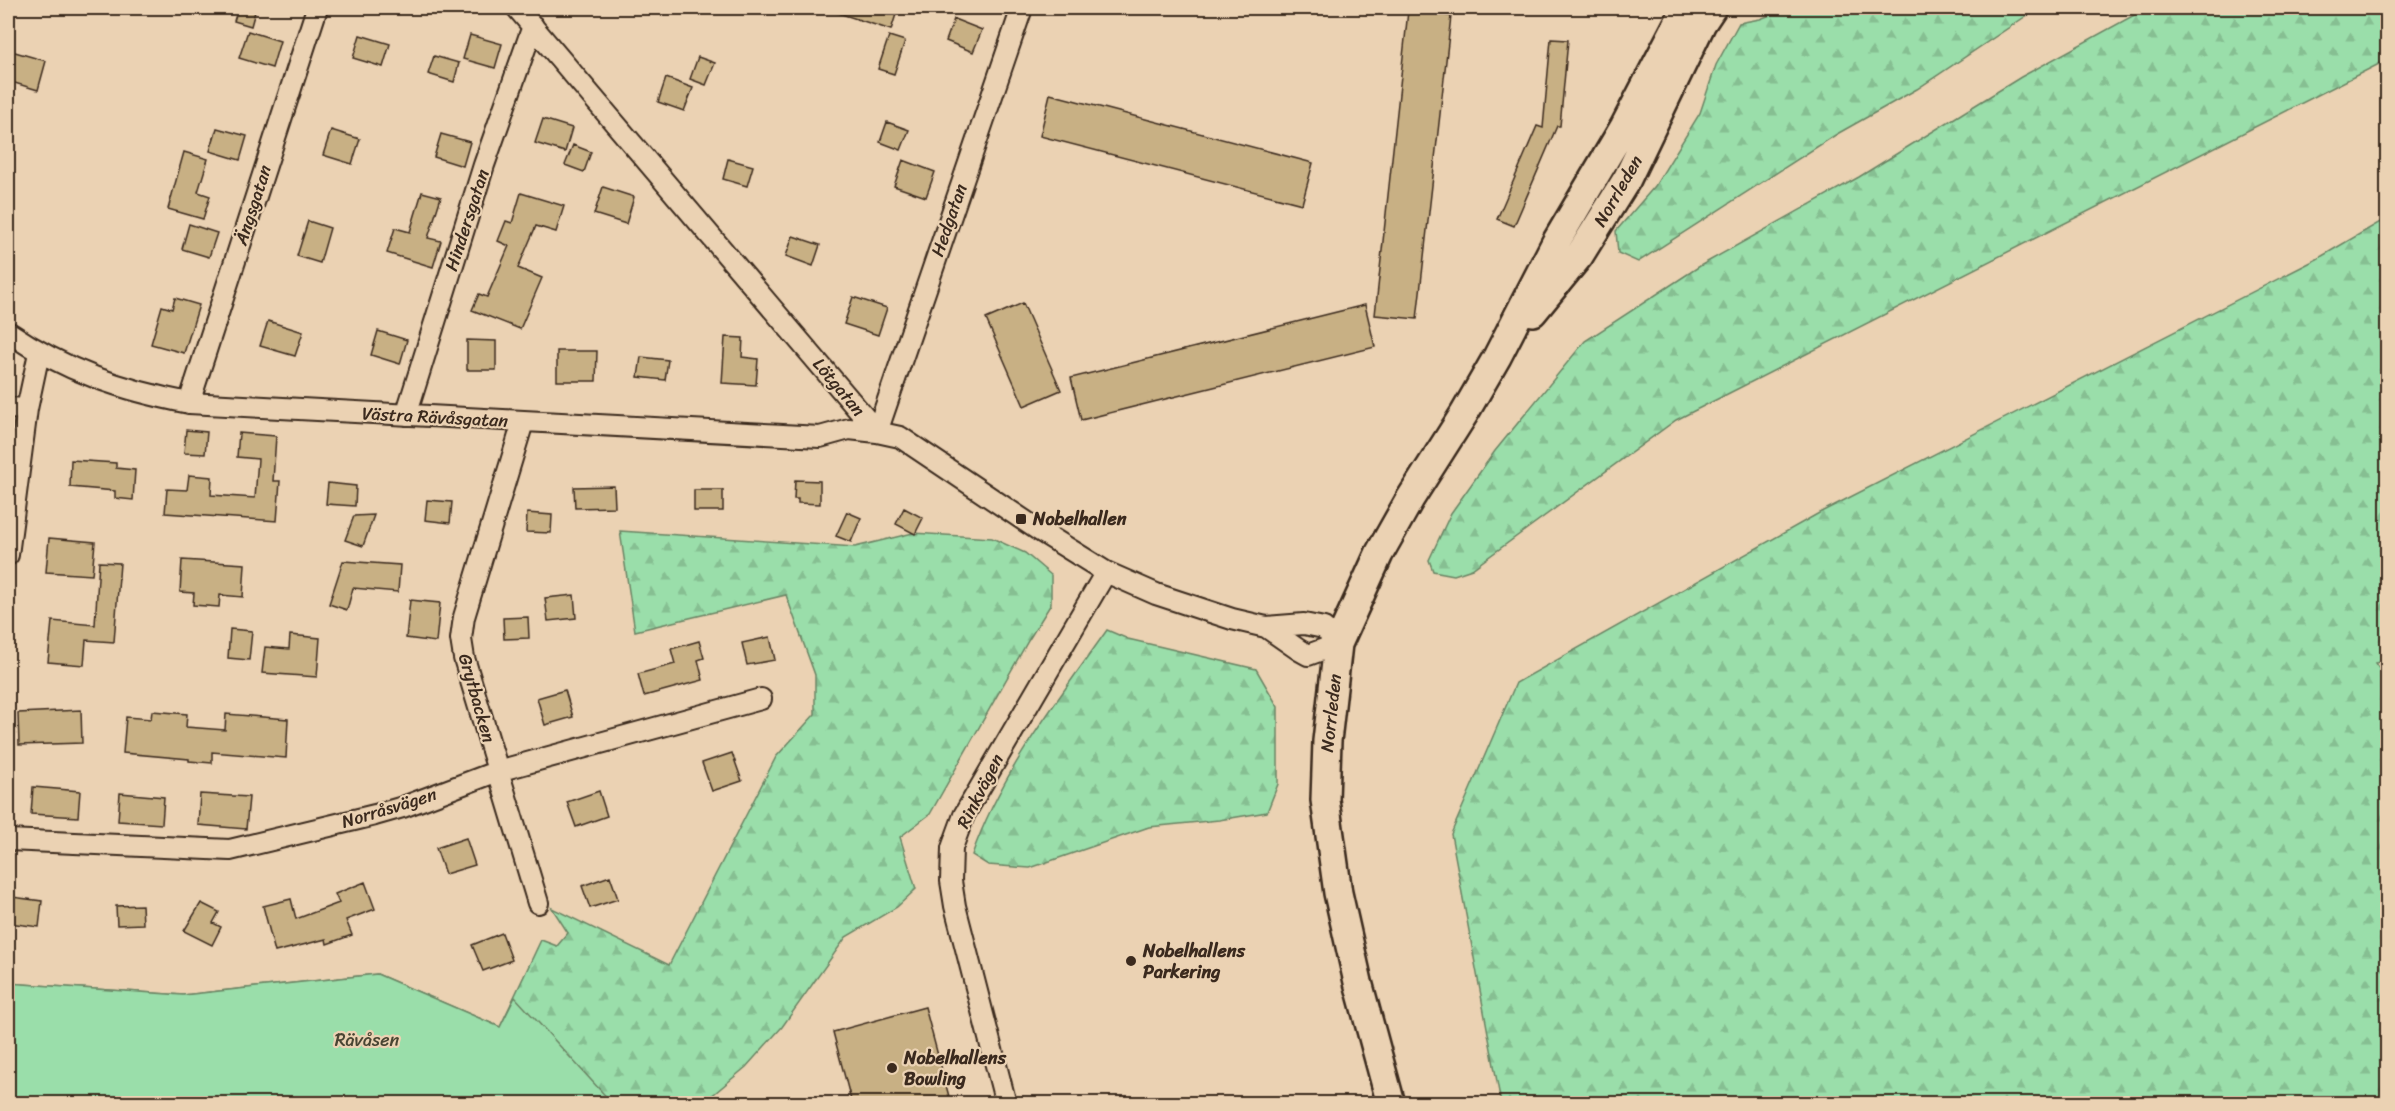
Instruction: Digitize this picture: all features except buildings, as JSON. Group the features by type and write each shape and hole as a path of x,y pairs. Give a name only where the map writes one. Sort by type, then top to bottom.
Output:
{"street":[{"name":"Ängsgatan","path":"189,403 317,8"},
{"name":"Lötgatan","path":"517,8 877,432 900,437 1036,529 1106,572 1156,594 1232,619 1266,627 1304,624 1324,628 1338,644 1308,655 1266,627"},
{"name":"Hedgatan","path":"877,432 1022,8"},
{"name":"Norrleden","path":"1391,1104 1358,982 1338,893 1325,800 1327,741 1338,644 1379,554 1497,357 1556,242 1624,127 1686,8"},
{"name":"Norrleden","path":"1497,357 1579,256 1627,179 1702,23 1712,8"},
{"name":"Hindersgatan","path":"406,415 484,165 533,26"},
{"name":"Västra Rävåsgatan","path":"8,332 39,353 79,372 119,387 189,403 820,437 849,429 877,432"},
{"path":"8,555 27,410 39,353"},
{"path":"8,408 27,410"},
{"name":"Grytbacken","path":"523,422 464,617 461,639 464,658 538,903"},
{"name":"Rinkvägen","path":"1006,1104 954,906 951,880 952,848 964,815 986,775 1106,572"},
{"name":"Norråsvägen","path":"8,840 230,850 394,810 498,771 761,699"}],"green space":[{"path":"1789,8 2038,8 1917,89 1837,134 1638,262 1618,253 1616,231 1655,186 1700,113 1716,65 1739,23 1760,19"},
{"path":"2147,8 2387,8 2387,60 1676,420 1472,569 1454,575 1433,571 1429,560 1451,513 1495,451 1585,341 1700,266 1859,177 2021,77"},
{"path":"2387,218 2388,660 2375,663 2387,680 2388,802 2385,805 2387,805 2387,1103 1501,1103 1451,834 1516,683 1821,512 2317,259"},
{"path":"620,531 855,547 913,533 992,538 1025,553 1051,575 1051,604 930,814 900,837 916,889 897,907 846,937 782,1027 746,1067 703,1103 8,1103 8,983 183,995 377,974 500,1027 541,940 557,946 568,933 552,908 669,965 776,757 815,714 815,675 786,595 635,631"},
{"path":"1107,630 1128,639 1256,669 1278,707 1278,784 1267,812 1219,820 1149,827 1030,868 988,865 972,855 998,795 1032,738"},
{"name":"Rävåsen","path":"377,974 500,1027 515,997 612,1103 8,1103 8,983 183,995"}],"place":[{"name":"Nobelhallen","path":"1021,519"},
{"name":"Nobelhallens Parkering","path":"1131,961"},
{"name":"Nobelhallens Bowling","path":"892,1068"}]}
